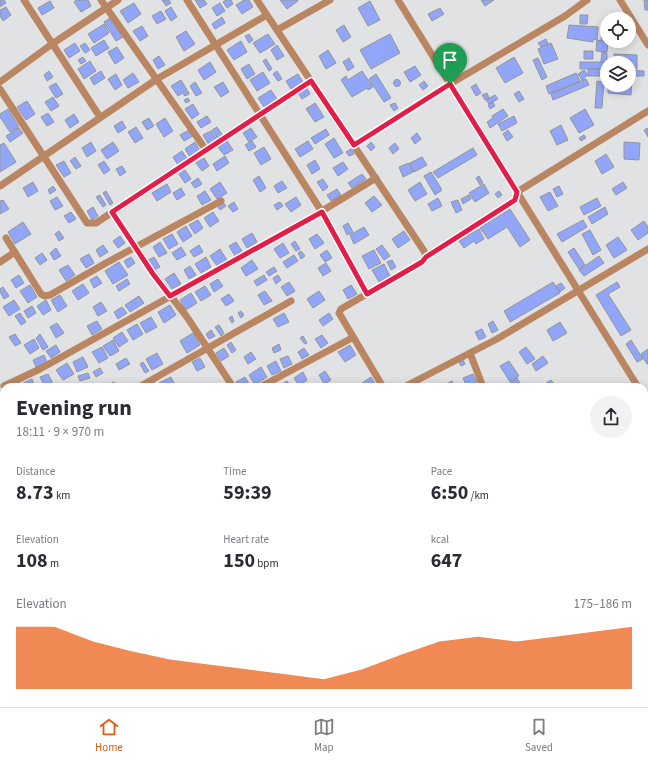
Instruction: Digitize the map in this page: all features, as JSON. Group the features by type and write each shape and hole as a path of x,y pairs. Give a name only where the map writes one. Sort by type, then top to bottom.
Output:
{"street":[{"path":"24,0 100,116"},
{"path":"101,0 206,150"},
{"path":"0,82 52,44 118,0"},
{"path":"187,0 322,212 367,294"},
{"path":"257,0 376,178 424,251 426,257"},
{"path":"276,30 330,0"},
{"path":"398,0 636,383"},
{"path":"354,145 450,84 530,38 587,0"},
{"path":"620,0 648,46"},
{"path":"0,186 100,116 157,79 267,15"},
{"path":"0,89 87,223 96,223 311,81"},
{"path":"380,383 352,338 339,313 341,309 422,262 426,257 515,200 517,192 648,110"},
{"path":"5,383 40,369 322,212 376,178"},
{"path":"6,238 41,294 45,296 50,295 220,201"},
{"path":"112,212 170,296 208,347 231,383"},
{"path":"412,383 470,353 648,249"},
{"path":"0,262 15,252"},
{"path":"146,383 291,300"},
{"path":"268,383 352,338"},
{"path":"470,353 481,383"}],"building":[{"path":"0,0 4,0 6,3 0,7"},
{"path":"76,0 88,0 91,6 81,12 74,2"},
{"path":"162,0 169,0 171,3 166,6"},
{"path":"195,0 204,0 207,4 200,8"},
{"path":"226,0 231,0 233,4 227,8 223,2"},
{"path":"244,0 249,0 253,7 242,14 236,5"},
{"path":"280,0 297,0 298,1 287,9"},
{"path":"481,0 494,0 485,6"},
{"path":"644,0 648,0 648,10 645,10"},
{"path":"50,1 54,8 42,15 38,8"},
{"path":"370,1 380,20 368,26 358,8"},
{"path":"134,3 141,14 128,23 120,11"},
{"path":"220,3 225,11 217,16 212,8"},
{"path":"6,7 11,15 3,21 0,16 0,10"},
{"path":"171,7 177,17 171,21 165,11"},
{"path":"440,8 444,14 432,21 428,14"},
{"path":"161,11 166,19 157,24 152,16"},
{"path":"580,15 588,15 587,24 580,24"},
{"path":"222,17 225,23 215,29 212,24"},
{"path":"110,18 123,37 116,41 104,22"},
{"path":"104,24 109,33 94,43 88,34"},
{"path":"344,25 351,37 343,42 336,30"},
{"path":"569,25 598,27 597,40 593,39 593,42 567,38"},
{"path":"142,26 148,36 140,41 133,31"},
{"path":"186,31 195,44 184,51 176,37"},
{"path":"249,34 253,40 249,43 245,36"},
{"path":"268,34 275,44 260,53 253,43"},
{"path":"390,34 400,53 371,69 360,50"},
{"path":"546,39 548,44 541,47 538,43"},
{"path":"104,40 109,48 96,56 91,48"},
{"path":"597,40 600,41 600,48 607,48 607,52 596,51"},
{"path":"241,41 247,52 234,60 227,50"},
{"path":"75,43 80,51 69,58 64,50"},
{"path":"85,43 90,50 85,53 80,46"},
{"path":"551,43 558,59 544,64 538,49"},
{"path":"277,45 284,56 277,60 271,50"},
{"path":"117,47 124,58 115,64 108,52"},
{"path":"328,50 336,63 326,69 319,56"},
{"path":"584,51 593,51 593,59 584,59"},
{"path":"602,52 607,53 607,56 602,56"},
{"path":"614,54 637,55 637,69 636,56 614,56"},
{"path":"159,56 165,65 158,69 153,60"},
{"path":"83,57 86,61 81,64 78,60"},
{"path":"514,57 523,73 505,83 496,68"},
{"path":"349,58 354,67 348,71 343,62"},
{"path":"538,58 547,77 542,80 533,60"},
{"path":"266,59 272,69 269,71 263,61"},
{"path":"90,61 96,71 84,79 78,69"},
{"path":"210,62 216,72 204,80 198,70"},
{"path":"580,62 600,62 600,69 580,69"},
{"path":"249,64 255,74 247,79 241,69"},
{"path":"415,66 421,75 410,82 404,72"},
{"path":"588,69 600,69 600,76 588,76"},
{"path":"584,70 588,75 582,80 578,74"},
{"path":"636,70 644,71 644,76 636,76"},
{"path":"49,71 53,77 47,81 44,75"},
{"path":"101,71 105,78 94,85 90,78"},
{"path":"277,71 282,79 278,81 273,74"},
{"path":"362,71 373,87 368,90 367,88 352,97 341,80 346,76 348,80"},
{"path":"263,72 270,83 257,91 250,80"},
{"path":"133,73 139,82 128,88 123,80"},
{"path":"576,73 580,81 549,94 546,86"},
{"path":"116,74 122,85 115,90 108,79"},
{"path":"298,74 303,82 291,89 286,81"},
{"path":"376,74 391,98 384,102 369,79"},
{"path":"397,79 401,83 397,87 393,83"},
{"path":"586,79 589,85 553,100 551,94"},
{"path":"181,80 187,90 178,96 171,86"},
{"path":"424,81 428,86 423,90 419,85"},
{"path":"597,81 600,81 600,92 603,92 602,108 595,108"},
{"path":"195,82 202,93 196,96 190,86"},
{"path":"223,82 229,92 221,97 214,87"},
{"path":"56,83 63,94 56,98 49,87"},
{"path":"476,84 481,93 476,96 471,87"},
{"path":"306,87 310,94 302,99 298,93"},
{"path":"271,90 277,99 264,107 258,98"},
{"path":"188,91 189,94 185,96 183,94"},
{"path":"519,91 524,99 519,102 514,94"},
{"path":"608,92 631,92 631,95"},
{"path":"487,93 489,98 485,100 482,95"},
{"path":"495,95 498,99 489,104 486,100"},
{"path":"53,97 59,106 51,111 45,102"},
{"path":"188,98 190,101 186,103 184,100"},
{"path":"27,101 35,114 26,120 17,107"},
{"path":"493,102 495,106 490,109 488,105"},
{"path":"315,103 324,117 315,122 306,109"},
{"path":"395,103 398,108 394,111 390,105"},
{"path":"193,104 199,114 192,119 185,109"},
{"path":"8,109 19,127 10,132 0,117 0,114"},
{"path":"503,109 508,116 490,128 487,122 493,118 492,116"},
{"path":"585,109 594,125 579,133 570,118"},
{"path":"48,113 54,122 47,126 41,117"},
{"path":"74,114 79,122 70,128 65,120"},
{"path":"207,116 211,122 201,128 197,122"},
{"path":"514,116 517,123 502,131 498,124"},
{"path":"149,118 154,126 147,130 142,122"},
{"path":"165,118 173,131 164,137 156,124"},
{"path":"122,121 126,128 118,133 114,126"},
{"path":"561,125 568,140 557,145 550,131"},
{"path":"136,127 143,138 135,143 128,132"},
{"path":"217,127 223,136 218,139 212,130"},
{"path":"19,128 23,133 10,142 6,136"},
{"path":"251,128 257,137 249,142 243,133"},
{"path":"648,128 648,137 644,130"},
{"path":"326,129 329,135 315,144 311,138"},
{"path":"189,130 193,136 184,141 180,135"},
{"path":"508,130 513,137 507,141 503,134"},
{"path":"211,131 217,140 209,145 203,135"},
{"path":"417,133 421,139 415,144 411,138"},
{"path":"584,135 586,138 581,141 579,138"},
{"path":"334,138 343,153 334,158 325,144"},
{"path":"227,141 233,150 224,155 218,147"},
{"path":"252,141 256,147 249,151 245,145"},
{"path":"308,141 313,149 300,157 295,149"},
{"path":"91,142 96,151 87,157 82,148"},
{"path":"113,142 119,151 107,159 101,150"},
{"path":"195,142 200,151 190,157 185,149"},
{"path":"371,142 375,147 371,151 367,146"},
{"path":"624,142 640,143 639,160 624,159"},
{"path":"4,143 16,162 0,172 0,145"},
{"path":"395,143 399,149 393,154 389,148"},
{"path":"264,147 271,159 261,165 254,153"},
{"path":"473,148 477,155 438,178 433,172"},
{"path":"351,149 354,154 349,156 346,152"},
{"path":"182,151 188,160 178,165 173,157"},
{"path":"606,154 614,167 602,174 595,161"},
{"path":"225,156 229,163 217,171 213,164"},
{"path":"75,157 81,166 76,169 70,161"},
{"path":"422,157 427,165 414,172 410,163"},
{"path":"204,158 209,166 202,171 196,163"},
{"path":"315,160 320,169 312,174 307,165"},
{"path":"64,161 71,173 64,177 56,165"},
{"path":"104,161 110,170 104,174 98,165"},
{"path":"343,162 348,169 338,176 333,168"},
{"path":"409,163 413,172 403,177 399,167"},
{"path":"122,166 126,172 120,176 116,169"},
{"path":"185,170 191,179 185,183 179,174"},
{"path":"431,172 442,190 435,195 424,176"},
{"path":"362,174 366,179 352,188 348,183"},
{"path":"259,176 266,188 260,192 253,180"},
{"path":"479,176 483,183 480,185 476,178"},
{"path":"198,178 202,184 195,188 191,183"},
{"path":"323,179 328,187 323,191 317,182"},
{"path":"282,181 287,188 278,193 274,186"},
{"path":"33,182 38,191 28,197 23,188"},
{"path":"220,182 227,193 217,199 210,189"},
{"path":"420,182 427,194 415,201 408,190"},
{"path":"623,182 627,188 616,195 612,189"},
{"path":"167,184 171,192 157,201 152,193"},
{"path":"484,184 489,193 475,202 469,193"},
{"path":"53,186 56,190 50,194 48,190"},
{"path":"559,186 563,194 557,197 553,189"},
{"path":"181,188 185,195 177,200 173,193"},
{"path":"337,189 341,195 331,201 327,195"},
{"path":"106,191 113,203 110,205 103,193"},
{"path":"205,191 211,200 202,205 197,196"},
{"path":"499,191 502,195 498,198 495,194"},
{"path":"550,192 558,206 548,211 540,197"},
{"path":"100,195 106,205 103,207 96,197"},
{"path":"469,195 471,199 463,204 461,199"},
{"path":"374,196 382,205 372,212 365,203"},
{"path":"57,197 63,206 55,210 50,201"},
{"path":"296,197 301,205 291,212 285,204"},
{"path":"438,198 442,206 432,211 428,204"},
{"path":"597,198 601,206 584,215 580,207"},
{"path":"3,200 9,209 0,214 0,201"},
{"path":"458,200 462,210 456,213 451,202"},
{"path":"222,201 226,206 220,210 217,205"},
{"path":"234,202 238,209 233,212 228,206"},
{"path":"280,202 283,206 277,210 274,205"},
{"path":"93,207 98,216 92,220 87,211"},
{"path":"605,207 608,214 592,224 588,217"},
{"path":"510,209 530,240 520,247 507,227 488,239 480,228"},
{"path":"71,212 76,219 69,223 64,216"},
{"path":"213,212 219,221 210,227 204,218"},
{"path":"198,220 203,228 195,234 189,225"},
{"path":"583,220 587,227 562,242 557,234"},
{"path":"644,221 648,227 648,233 638,240 631,230"},
{"path":"23,222 31,234 15,244 8,232"},
{"path":"348,223 353,232 347,235 343,226"},
{"path":"186,226 192,236 183,242 177,232"},
{"path":"364,227 369,235 354,244 350,235"},
{"path":"479,229 484,239 476,244 474,241 464,248 459,241"},
{"path":"590,230 601,250 593,255 582,234"},
{"path":"59,231 64,238 59,241 55,234"},
{"path":"404,231 410,240 398,248 392,239"},
{"path":"252,233 257,242 247,248 242,239"},
{"path":"172,234 178,244 169,249 163,239"},
{"path":"317,234 324,243 315,249 309,239"},
{"path":"120,236 125,243 118,248 113,241"},
{"path":"618,237 627,250 614,258 606,245"},
{"path":"295,241 300,249 296,251 291,244"},
{"path":"160,242 167,253 159,257 153,247"},
{"path":"236,242 242,251 235,256 229,246"},
{"path":"283,243 289,253 280,258 274,249"},
{"path":"103,245 108,252 100,257 96,250"},
{"path":"199,245 203,252 194,257 190,251"},
{"path":"382,245 390,256 384,260 376,249"},
{"path":"181,247 186,255 177,260 172,253"},
{"path":"56,248 61,256 54,260 50,253"},
{"path":"574,248 585,265 579,269 568,252"},
{"path":"220,249 227,260 217,266 210,256"},
{"path":"327,250 332,258 325,262 320,255"},
{"path":"374,250 381,263 369,269 362,256"},
{"path":"301,251 305,256 301,259 298,253"},
{"path":"42,253 47,260 40,265 35,258"},
{"path":"89,254 94,263 86,268 80,259"},
{"path":"294,255 298,261 287,268 283,262"},
{"path":"599,256 604,263 584,276 579,270"},
{"path":"131,257 135,263 128,268 124,261"},
{"path":"154,257 160,267 154,270 148,260"},
{"path":"206,257 211,267 201,273 195,264"},
{"path":"252,260 258,269 246,276 241,268"},
{"path":"392,260 396,267 391,270 387,262"},
{"path":"119,262 128,275 113,284 105,271"},
{"path":"326,263 331,271 323,276 318,268"},
{"path":"384,264 390,276 379,282 372,270"},
{"path":"68,265 75,275 66,281 59,270"},
{"path":"190,266 196,275 189,279 184,270"},
{"path":"274,267 277,271 269,276 266,272"},
{"path":"174,273 181,284 172,289 165,279"},
{"path":"19,275 24,283 16,288 11,280"},
{"path":"264,275 267,280 257,286 254,281"},
{"path":"278,275 281,280 276,284 273,278"},
{"path":"97,276 102,283 94,288 90,280"},
{"path":"127,279 130,284 119,291 116,286"},
{"path":"218,279 223,286 214,292 210,284"},
{"path":"289,282 295,291 287,296 281,287"},
{"path":"553,282 560,293 510,322 504,311"},
{"path":"617,282 620,287 608,294 631,330 621,336 596,295"},
{"path":"561,283 565,288 560,292 556,286"},
{"path":"83,284 89,293 78,300 72,291"},
{"path":"30,285 37,297 28,303 20,291"},
{"path":"351,285 357,294 348,299 343,290"},
{"path":"205,286 211,295 201,301 195,292"},
{"path":"3,287 9,296 4,299 0,292 0,289"},
{"path":"265,291 272,301 264,305 258,295"},
{"path":"319,291 325,300 313,308 307,299"},
{"path":"191,293 197,303 186,310 180,300"},
{"path":"229,294 234,301 226,306 221,299"},
{"path":"60,295 67,306 58,312 51,300"},
{"path":"139,296 144,303 130,312 125,305"},
{"path":"14,300 20,309 9,316 3,307"},
{"path":"46,300 51,310 43,315 37,306"},
{"path":"101,302 107,311 98,316 93,307"},
{"path":"170,305 176,315 164,323 158,312"},
{"path":"32,306 36,313 28,318 24,311"},
{"path":"122,307 127,313 118,319 114,312"},
{"path":"241,311 244,315 241,318 238,313"},
{"path":"20,313 26,322 21,325 15,316"},
{"path":"284,313 289,322 278,327 273,319"},
{"path":"329,313 333,319 323,326 319,320"},
{"path":"232,316 234,321 232,323 229,318"},
{"path":"151,317 157,327 146,333 140,323"},
{"path":"97,321 102,329 92,335 87,326"},
{"path":"493,321 498,330 492,333 488,324"},
{"path":"560,322 567,333 553,341 547,330"},
{"path":"57,323 64,333 56,338 50,327"},
{"path":"137,324 143,334 133,340 127,330"},
{"path":"219,325 224,333 221,336 215,327"},
{"path":"482,329 486,337 479,340 475,332"},
{"path":"211,330 215,336 209,339 206,334"},
{"path":"122,332 128,341 119,347 113,338"},
{"path":"193,333 200,345 187,353 180,341"},
{"path":"15,334 21,343 15,346 9,337"},
{"path":"40,334 48,347 43,350 36,338"},
{"path":"322,335 328,343 321,348 315,339"},
{"path":"303,336 307,343 305,344 300,338"},
{"path":"34,339 39,348 30,354 24,345"},
{"path":"113,340 119,351 110,356 103,346"},
{"path":"631,340 643,359 637,362 626,344"},
{"path":"231,342 236,350 232,353 227,345"},
{"path":"279,344 281,350 274,353 272,348"},
{"path":"56,345 60,352 51,358 46,351"},
{"path":"350,345 356,355 345,362 338,352"},
{"path":"102,347 108,358 99,363 92,352"},
{"path":"526,347 535,359 527,364 519,352"},
{"path":"224,348 229,356 221,361 216,353"},
{"path":"304,348 309,355 302,359 298,352"},
{"path":"648,349 648,364 647,364 641,354"},
{"path":"251,352 256,359 248,364 244,357"},
{"path":"157,353 163,364 152,370 146,359"},
{"path":"44,355 47,362 36,367 33,360"},
{"path":"288,356 292,364 284,368 280,359"},
{"path":"543,356 548,363 536,371 532,364"},
{"path":"83,357 88,367 77,372 73,362"},
{"path":"126,358 130,364 119,370 116,364"},
{"path":"200,358 205,367 197,371 192,362"},
{"path":"463,360 465,364 461,366 459,362"},
{"path":"276,361 281,371 272,375 267,366"},
{"path":"509,361 519,376 510,382 500,366"},
{"path":"143,362 149,371 145,373 140,364"},
{"path":"67,363 74,374 63,380 56,370"},
{"path":"261,367 267,377 258,383 254,383 249,375"},
{"path":"100,368 103,373 96,377 93,372"},
{"path":"325,371 331,380 323,383 319,375"},
{"path":"303,372 307,380 303,383 297,383 294,378"},
{"path":"88,373 90,378 80,381 78,376"},
{"path":"48,374 52,383 43,383 40,377"},
{"path":"473,374 477,383 465,383 463,378"},
{"path":"171,377 174,383 159,383"},
{"path":"245,377 249,383 236,383"},
{"path":"371,377 375,383 362,383"},
{"path":"517,378 520,383 510,383"},
{"path":"32,379 34,383 23,383"},
{"path":"551,380 553,383 546,383"}],"route":[{"path":"311,81 354,145 450,84 517,192 515,200 426,257 422,262 367,294 322,212 170,296 153,274 112,212 311,81"}]}
